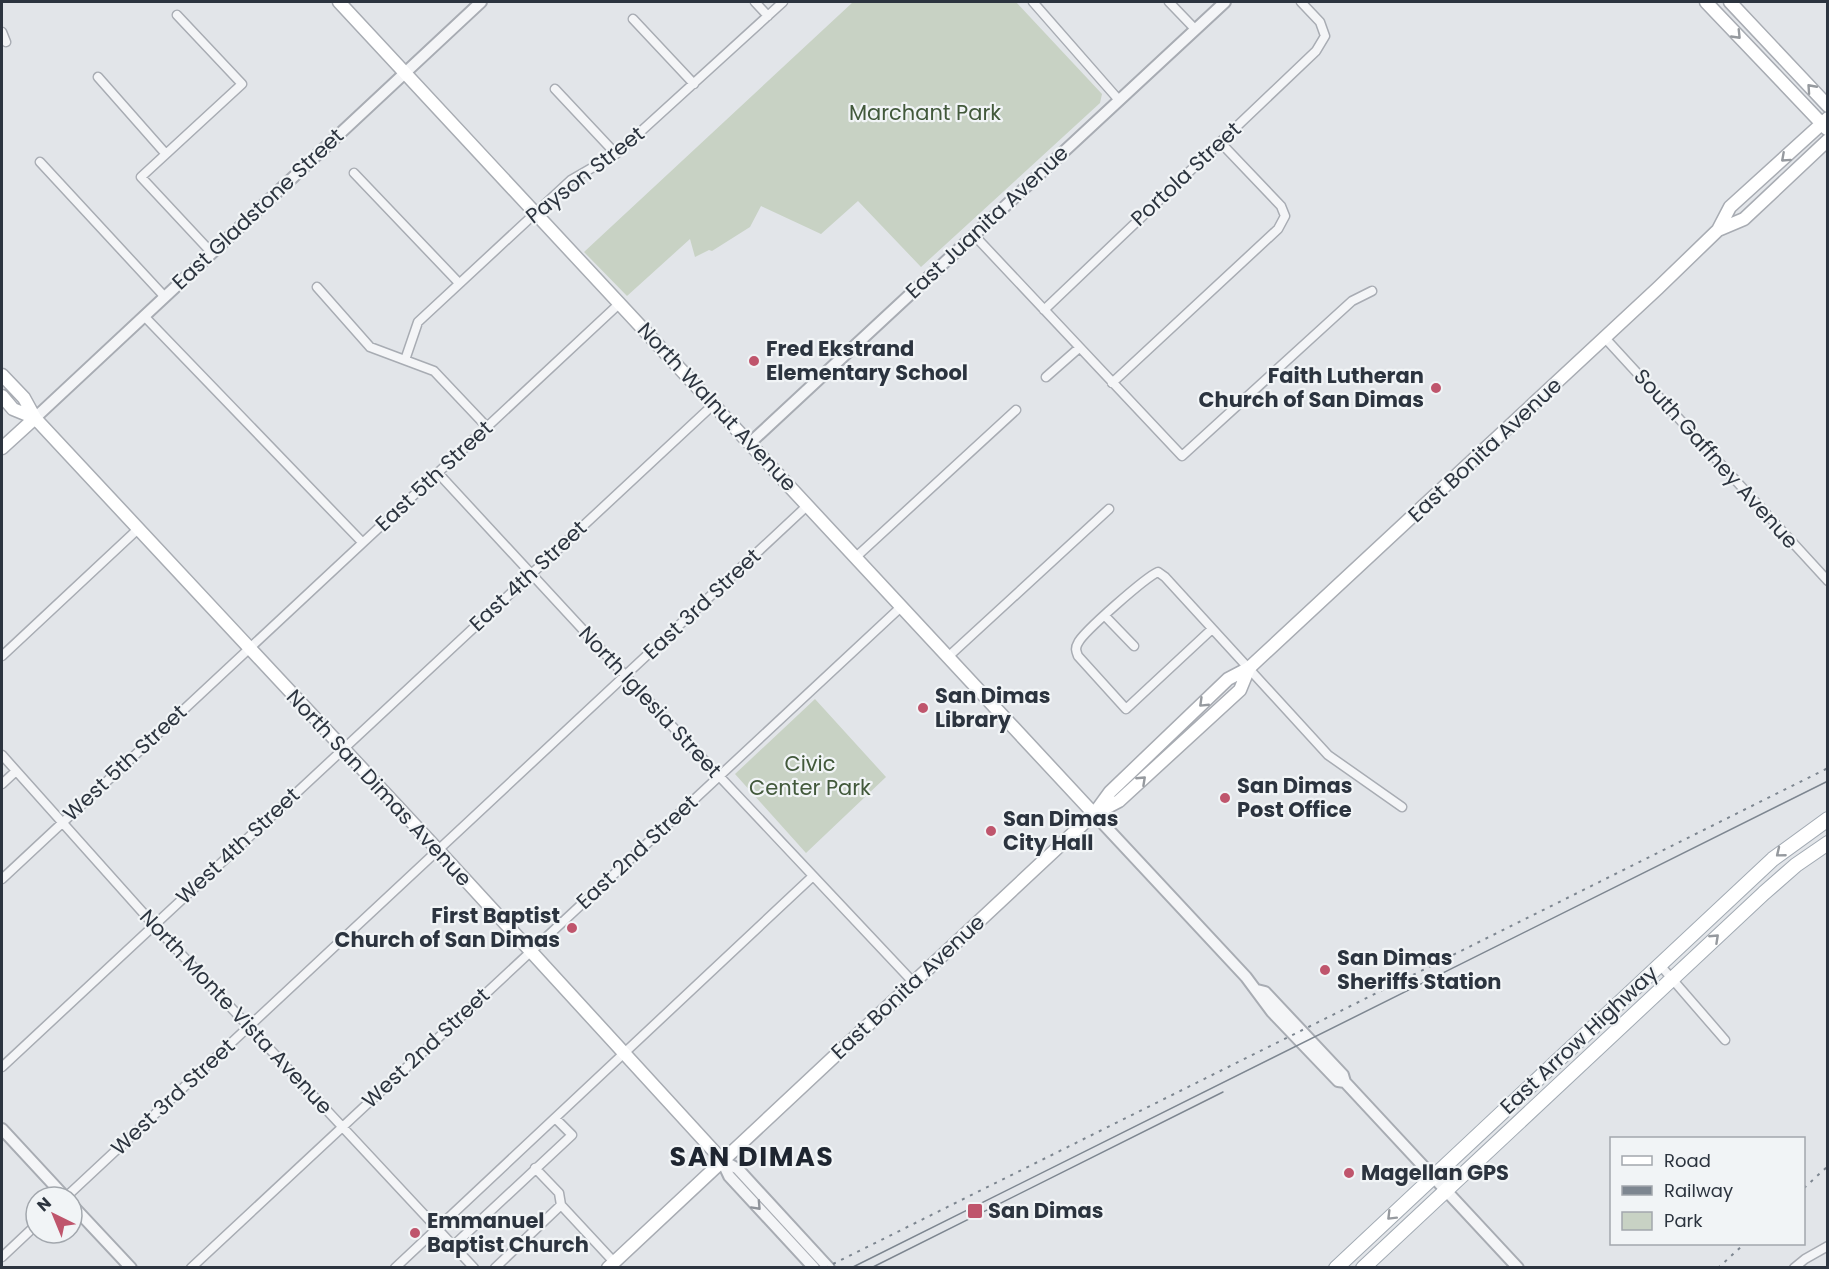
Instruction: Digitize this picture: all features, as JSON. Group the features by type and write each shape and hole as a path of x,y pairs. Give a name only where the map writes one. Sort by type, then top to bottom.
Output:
{"main road":[{"name":"North Walnut Avenue","path":"339,2 1094,814"},
{"path":"1706,2 1826,124"},
{"path":"1730,2 1827,106"},
{"name":"East Bonita Avenue","path":"611,1265 1094,814 1110,792 1228,679 1250,668 1605,338 1718,230 1730,207 1826,124"},
{"name":"East Bonita Avenue","path":"1718,230 1744,219 1827,140"},
{"name":"North San Dimas Avenue","path":"2,375 24,399 34,418 438,850 722,1160"},
{"name":"North San Dimas Avenue","path":"2,396 13,409 34,418"},
{"path":"2,448 34,418"},
{"name":"East Arrow Highway","path":"1336,1268 1773,859 1827,819"},
{"name":"East Arrow Highway","path":"1363,1268 1764,893 1796,865 1827,843"}],"street":[{"name":"East Gladstone Street","path":"34,418 481,2"},
{"path":"755,2 768,16"},
{"name":"Payson Street","path":"405,360 418,322 459,283 571,180 616,154 783,2"},
{"path":"1033,2 1118,99"},
{"path":"1169,2 1195,29"},
{"name":"East Juanita Avenue","path":"750,443 1225,2"},
{"name":"Portola Street","path":"1044,310 1316,51 1325,36 1320,22 1301,2"},
{"path":"177,15 242,84 141,177 212,252"},
{"path":"633,19 694,84"},
{"path":"2,32 6,42"},
{"path":"98,77 165,153"},
{"path":"555,89 616,154"},
{"path":"1112,383 1278,229 1285,216 1281,206 1220,142"},
{"path":"40,162 164,297"},
{"path":"354,173 459,283"},
{"path":"973,234 1182,456 1352,301 1372,291"},
{"path":"317,286 370,347 434,371 487,427"},
{"name":"East 5th Street","path":"249,648 620,303"},
{"path":"144,316 362,542"},
{"name":"South Gaffney Avenue","path":"1605,338 1827,581"},
{"path":"1046,377 1079,348"},
{"name":"East 4th Street","path":"343,748 714,404"},
{"path":"856,557 1016,410"},
{"name":"North Iglesia Street","path":"438,472 719,776 914,982"},
{"name":"East 3rd Street","path":"438,850 808,505"},
{"path":"949,656 1109,509"},
{"path":"2,656 138,529"},
{"path":"1212,629 1126,710 1077,656 1075,650 1078,642 1105,616 1148,576 1158,572 1250,668 1328,755 1402,807"},
{"name":"East 2nd Street","path":"530,951 902,606"},
{"path":"1105,616 1134,646"},
{"name":"West 5th Street","path":"2,879 249,648"},
{"name":"West 4th Street","path":"2,1067 343,748"},
{"name":"North Monte Vista Avenue","path":"2,755 154,925 474,1268"},
{"path":"2,784 16,771"},
{"path":"1094,814 1257,990 1265,992 1342,1075 1345,1082 1518,1268"},
{"name":"West 3rd Street","path":"78,1185 438,850"},
{"path":"394,1268 813,876"},
{"name":"West 2nd Street","path":"191,1268 530,951"},
{"path":"1660,965 1725,1040"},
{"path":"453,1246 572,1135 555,1118"},
{"path":"2,1129 54,1185"},
{"path":"722,1160 729,1176 814,1268"},
{"path":"722,1160 738,1168 829,1268"},
{"path":"535,1168 559,1193 561,1205 611,1265"},
{"path":"495,1268 561,1205"},
{"path":"84,1217 131,1268"},
{"path":"2,1257 24,1236"},
{"path":"1794,1268 1827,1246"}],"green space":[{"name":"Marchant Park","path":"853,2 1016,2 1102,94 1100,103 921,267 858,201 821,234 761,206 750,227 712,251 709,250 695,257 690,239 627,296 584,252"},
{"name":"Civic Center Park","path":"815,699 886,777 806,853 735,774"}],"tram line":[{"path":"851,1268 1828,781"},
{"path":"871,1268 1223,1092"}],"railway":[{"path":"825,1268 1828,768"},
{"path":"1805,1187 1828,1166"},
{"path":"1718,1268 1743,1245"}],"place":[{"name":"Fred Ekstrand Elementary School","path":"754,361"},
{"name":"Faith Lutheran Church of San Dimas","path":"1436,388"},
{"name":"San Dimas Library","path":"923,708"},
{"name":"San Dimas Post Office","path":"1225,798"},
{"name":"San Dimas City Hall","path":"991,831"},
{"name":"First Baptist Church of San Dimas","path":"572,928"},
{"name":"San Dimas Sheriffs Station","path":"1325,970"},
{"name":"Magellan GPS","path":"1349,1173"},
{"name":"San Dimas","path":"975,1211"},
{"name":"Emmanuel Baptist Church","path":"415,1233"}],"district":[{"name":"SAN DIMAS","path":"752,1157"}]}
